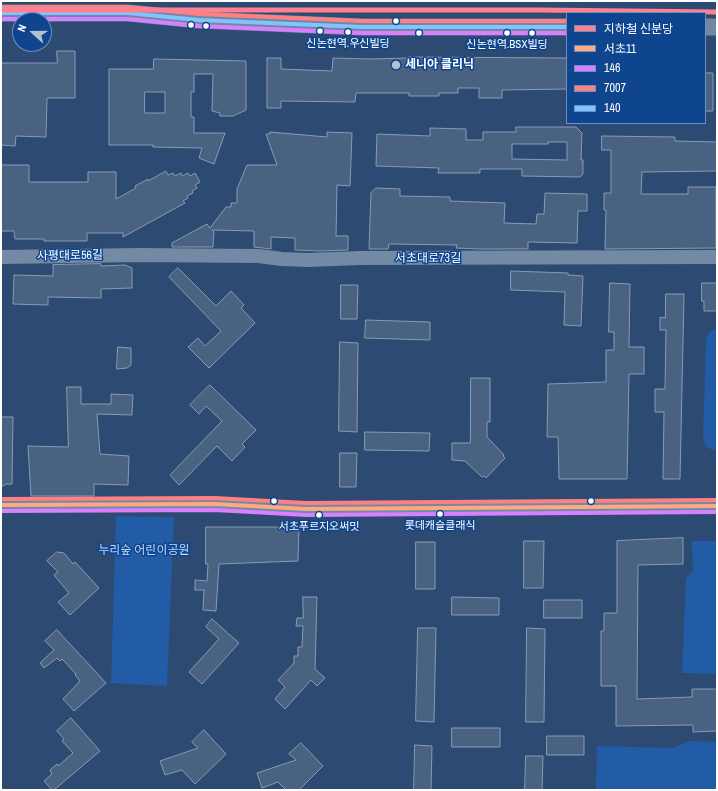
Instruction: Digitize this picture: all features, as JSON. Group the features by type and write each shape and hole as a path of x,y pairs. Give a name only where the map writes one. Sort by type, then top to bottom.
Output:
{"main road":[{"path":"1,13 128,13 199,20 363,27 566,27"},
{"path":"706,27 717,27"}],"street":[{"name":"서초대로73길","path":"138,255 258,256 308,260 360,258 717,257"},
{"name":"사평대로56길","path":"1,257 138,255"},
{"path":"1,505 215,504 306,509 717,506"}],"green space":[{"path":"717,329 717,450 708,448 703,440 706,340 710,333"},
{"name":"누리숲 어린이공원","path":"116,516 174,517 167,686 111,683"},
{"path":"692,541 717,541 717,674 682,673 686,578 693,571"},
{"path":"690,741 717,742 717,790 596,790 597,746 673,748"}],"building":[{"path":"57,51 75,51 75,98 47,98 46,137 16,136 15,146 1,145 1,63 57,63"},
{"path":"267,58 281,58 281,69 332,71 333,58 566,58 566,89 502,90 502,98 479,98 479,88 458,88 458,93 439,93 439,96 409,96 409,93 356,93 355,102 281,101 281,108 267,108"},
{"path":"154,59 246,61 246,110 233,116 220,116 220,113 212,111 213,74 194,74 194,92 191,92 191,117 194,117 194,133 225,133 214,164 199,158 202,148 153,147 153,145 109,145 109,69 153,69","holes":["145,92 165,92 165,113 145,113"]},
{"path":"706,73 713,73 713,111 706,111"},
{"path":"516,127 576,127 582,133 581,160 583,160 583,174 580,177 522,176 522,169 480,169 480,173 438,173 439,168 376,166 377,134 430,136 430,128 466,129 466,140 483,140 483,132 516,132","holes":["548,142 567,142 567,160 512,159 512,144 548,144"]},
{"path":"270,132 327,137 327,132 352,133 350,186 337,185 336,236 348,236 348,250 295,250 295,238 271,237 271,249 254,247 254,231 212,230 214,232 213,247 172,247 172,243 207,224 210,228 226,207 231,207 231,203 237,203 237,189 247,165 277,165 266,134 270,134"},
{"path":"602,136 675,137 675,141 717,142 717,171 642,172 641,194 688,194 688,187 716,187 716,248 605,249 606,210 604,210 604,193 611,193 611,150 602,150"},
{"path":"1,165 29,165 29,182 88,182 88,172 116,172 116,199 136,188 135,186 166,171 168,175 173,173 175,176 181,173 182,176 188,173 190,176 195,173 200,182 195,185 197,188 192,191 193,193 187,196 188,198 183,201 185,203 123,237 123,233 87,233 87,241 15,239 14,231 1,231"},
{"path":"376,188 400,189 400,196 450,197 450,201 505,203 504,223 536,224 537,214 544,214 545,193 587,194 587,211 578,211 577,243 528,242 528,249 479,249 456,248 457,245 389,244 388,249 369,249 371,193"},
{"path":"101,264 101,266 125,265 132,268 132,288 101,289 101,298 48,297 48,305 13,304 14,275 53,276 53,265"},
{"path":"178,268 216,306 231,291 244,305 241,308 255,323 209,368 188,347 198,338 205,346 221,331 169,277"},
{"path":"511,271 568,273 568,275 583,276 581,326 564,325 565,292 511,290"},
{"path":"610,283 630,284 629,347 644,347 644,374 629,374 627,479 559,479 558,437 547,437 548,384 606,382 606,350 614,350 614,332 609,332"},
{"path":"702,283 717,283 717,311 704,311 704,301 702,301"},
{"path":"341,285 358,285 357,319 341,319"},
{"path":"666,294 684,294 680,479 663,479 664,412 655,412 655,389 665,389 666,330 660,330 660,317 665,318"},
{"path":"366,320 430,322 430,340 365,338"},
{"path":"340,342 358,343 357,432 339,431"},
{"path":"118,347 131,348 131,365 127,368 117,369"},
{"path":"471,378 490,378 490,422 487,422 487,437 505,458 486,478 484,476 482,477 465,461 452,460 452,443 470,443"},
{"path":"210,385 256,430 242,444 245,447 232,461 217,446 179,485 170,475 222,421 206,406 199,414 190,405"},
{"path":"67,387 81,387 81,404 111,404 111,394 133,395 132,415 97,414 100,454 129,456 128,485 94,484 94,496 31,496 28,446 68,447"},
{"path":"1,417 13,417 12,484 6,484 1,487"},
{"path":"365,432 430,433 429,451 365,450"},
{"path":"340,453 357,453 356,487 340,487"},
{"path":"206,527 299,527 298,561 219,564 216,611 203,610 204,590 195,590 195,580 207,581 208,564 206,564"},
{"path":"683,538 683,564 638,565 637,699 692,697 692,689 717,689 717,731 693,732 693,725 616,726 616,686 601,686 601,631 604,631 604,613 617,613 617,541"},
{"path":"524,541 544,541 543,588 524,588"},
{"path":"416,542 435,542 435,589 416,589"},
{"path":"57,552 64,553 73,564 75,562 99,588 70,615 58,602 69,593 54,575 58,572 47,561"},
{"path":"303,597 317,597 315,669 325,678 317,686 311,680 285,709 275,699 285,687 278,680 294,663 294,656 298,656 298,647 302,647 303,626 296,626 297,618 303,618"},
{"path":"452,597 499,598 499,615 452,615"},
{"path":"544,600 582,600 582,618 544,618"},
{"path":"212,619 239,643 202,684 189,672 219,639 206,627"},
{"path":"418,628 436,628 434,722 416,721"},
{"path":"527,628 545,629 544,722 526,722"},
{"path":"57,630 106,683 74,711 63,699 80,681 75,675 76,674 62,659 60,661 57,658 44,668 40,663 54,650 45,641"},
{"path":"71,718 100,751 54,790 52,790 44,781 52,774 50,770 57,764 58,766 73,753 62,741 64,739 57,731"},
{"path":"452,728 500,728 500,747 452,747"},
{"path":"204,730 226,754 195,784 182,770 165,775 160,761 198,748 192,742"},
{"path":"547,736 584,736 584,755 547,755"},
{"path":"301,743 323,766 299,790 286,790 278,782 262,788 257,773 296,760 289,754"},
{"path":"415,745 432,746 431,790 414,790"},
{"path":"526,756 543,756 542,790 525,790"}],"metro line":[{"name":"신분당","path":"1,10 539,10 717,12"}],"transit line":[{"name":"7007","path":"1,7 128,7 199,14 363,21 566,21"},
{"name":"140","path":"1,13 128,13 199,20 363,27 566,27"},
{"name":"146","path":"1,19 128,19 199,26 363,33 566,33"},
{"name":"7007","path":"1,499 215,498 306,503 717,500"},
{"name":"서초11","path":"1,505 215,504 306,509 717,506"},
{"name":"146","path":"1,511 215,510 306,515 717,512"}],"place":[{"name":"신논현역.우신빌딩","path":"348,32"},
{"name":"신논현역.BSX빌딩","path":"507,33"},
{"name":"세니아 클리닉","path":"396,65"},
{"name":"롯데캐슬클래식","path":"440,514"},
{"name":"서초푸르지오써밋","path":"319,515"}]}
